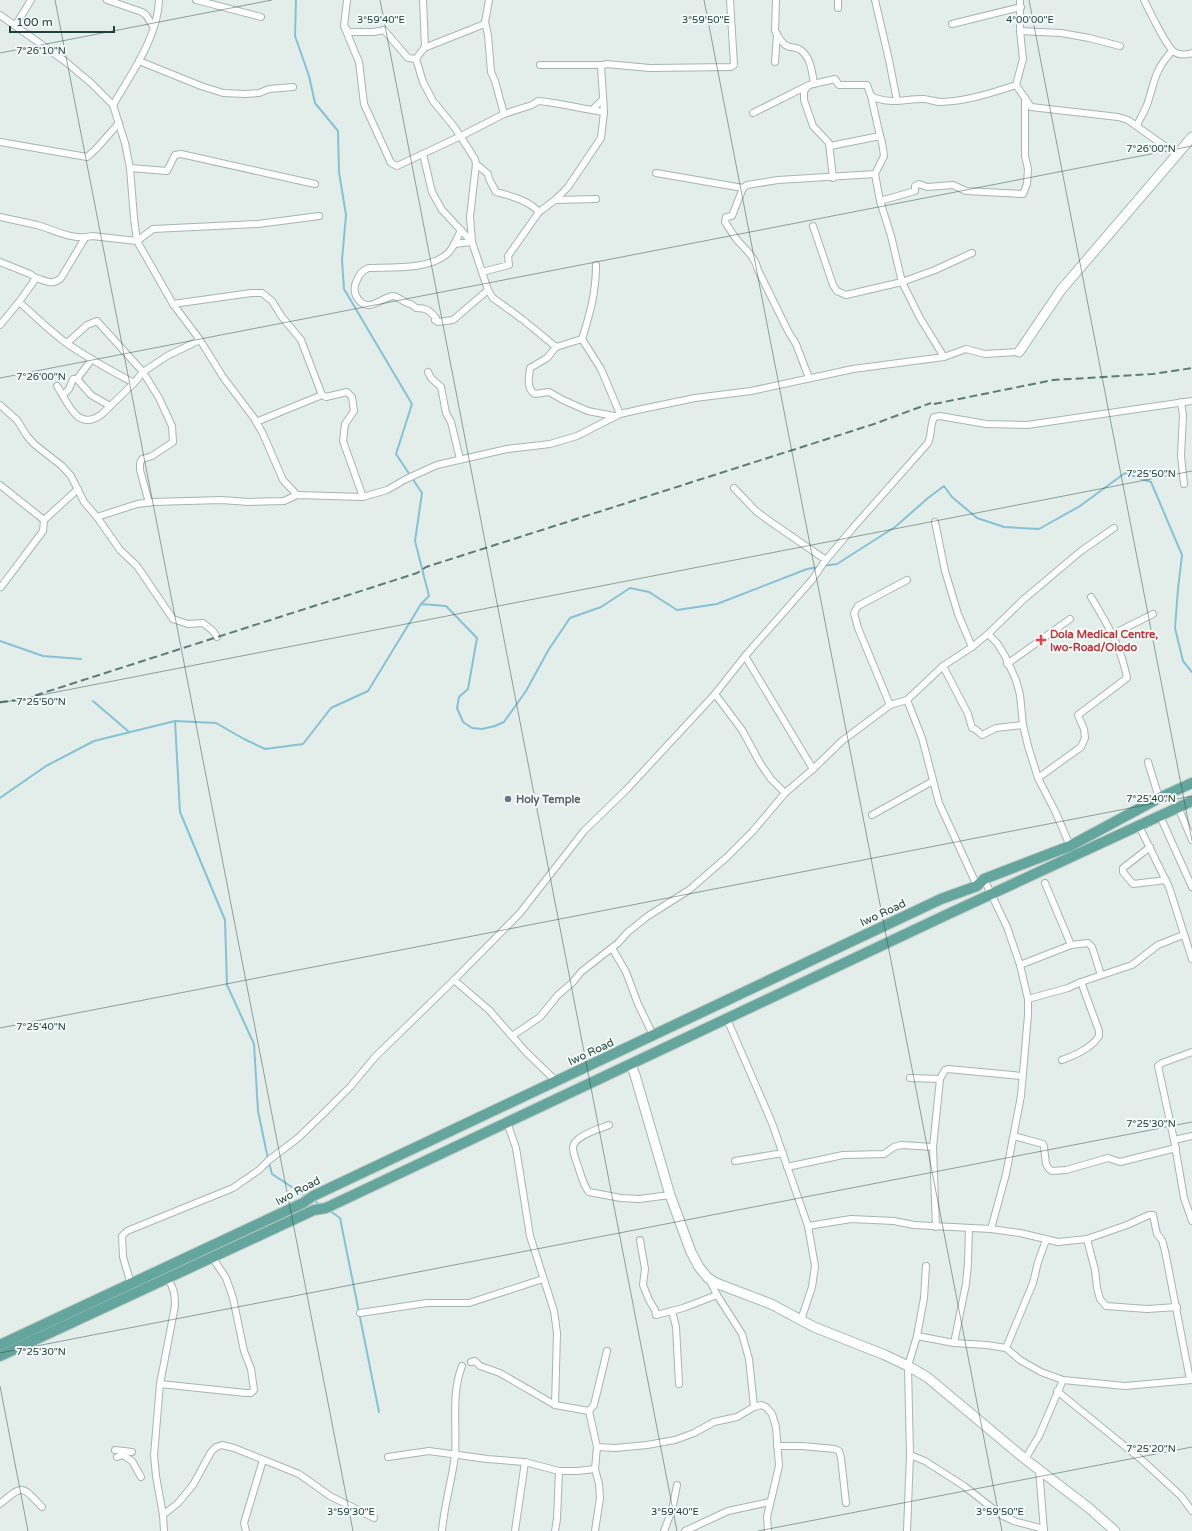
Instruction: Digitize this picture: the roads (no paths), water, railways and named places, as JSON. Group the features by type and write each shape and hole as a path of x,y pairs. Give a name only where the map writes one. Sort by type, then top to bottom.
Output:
{"main road":[{"name":"Iwo Road","path":"1,1352 131,1284 303,1203 313,1196 941,899 1070,846 1159,798 1192,783"},
{"name":"Iwo Road","path":"1,1352 314,1210 326,1208 991,894 1192,801"}],"street":[{"path":"15,26 31,0"},
{"path":"107,0 146,14 153,26"},
{"path":"113,105 139,61 153,26 159,0"},
{"path":"196,0 261,17"},
{"path":"347,0 344,26 359,62 364,104 391,163 397,166 504,114 532,105 538,101 559,103 578,109 604,112"},
{"path":"416,59 425,47 423,0"},
{"path":"489,0 485,22 488,35 491,72 504,114"},
{"path":"540,65 602,65 650,68 731,68 734,64 730,0"},
{"path":"776,0 775,32 788,47 795,47 804,53 811,68 811,85 804,91 804,100 813,126 829,143 833,178"},
{"path":"838,0 838,8"},
{"path":"875,0 897,101"},
{"path":"1144,0 1172,51 1184,55 1192,53"},
{"path":"952,24 1020,3 1020,31 1023,59 1016,85 1031,107 1118,117 1128,120 1177,155"},
{"path":"0,15 66,62 91,83 113,105 125,143 130,168 137,241 173,304 200,340 223,377 256,422 283,480 297,495"},
{"path":"424,48 482,25 485,22"},
{"path":"344,26 349,32 374,32 384,30 408,58 416,59"},
{"path":"1020,31 1068,34 1120,46"},
{"path":"775,62 777,34"},
{"path":"1137,125 1146,106 1153,80 1162,62 1172,51"},
{"path":"416,59 423,82 433,102 461,136 475,159 476,164 470,217 472,242 488,290 494,298 556,347"},
{"path":"139,61 201,86 223,93 259,93 269,89 294,87"},
{"path":"482,272 509,265 508,256 539,212 556,200 568,187 601,138 604,112 602,65"},
{"path":"753,113 811,85 835,79 839,85 868,85 884,156 875,174 880,201 891,236 902,282 920,318 944,357"},
{"path":"871,96 880,100 897,101 923,99 939,102 984,95 1016,85"},
{"path":"880,201 915,190 915,186 920,184 927,187 953,185 963,188 966,191 1023,194 1027,184 1028,169 1025,156 1025,98"},
{"path":"592,110 603,99"},
{"path":"874,108 880,100"},
{"path":"0,142 87,157 96,149 118,123"},
{"path":"830,146 880,136"},
{"path":"97,517 138,504 149,503 201,500 248,502 284,501 297,495 363,496 387,490 414,475 437,465 507,448 550,444 577,436 617,415 695,398 751,391 852,369 944,357 966,349 985,354 1019,352 1061,290 1192,137"},
{"path":"130,168 167,171 175,155 181,154 315,184"},
{"path":"423,154 432,192 442,210 472,242"},
{"path":"476,164 488,174 488,179 496,192 527,202 539,212"},
{"path":"656,173 743,188"},
{"path":"475,174 488,174"},
{"path":"810,378 796,344 758,270 756,261 737,240 725,222 726,217 732,216 743,188 748,185 778,180 833,178 875,174"},
{"path":"556,200 596,199"},
{"path":"0,217 38,226 60,234 85,238 92,236 137,241 153,229 258,224 319,216"},
{"path":"813,226 833,285 837,291 846,294 852,294 902,282 972,253"},
{"path":"461,230 447,254 430,263 368,268 363,270 359,274 356,281 354,288 355,295 364,305 373,305 392,296 396,297 406,304 411,304 416,308 425,308 436,318 435,320 441,322 453,320 488,290"},
{"path":"0,262 30,274 36,278 52,283 57,282 61,278 85,238"},
{"path":"454,244 472,242"},
{"path":"582,340 590,314 596,284 596,266"},
{"path":"0,325 36,278"},
{"path":"173,304 251,293 262,293 267,296 301,340 322,395"},
{"path":"18,302 67,343 134,383"},
{"path":"67,343 87,325 97,321 142,372 159,398 174,431 173,442 152,456 142,460 140,463 140,470 149,503"},
{"path":"57,386 69,407 76,415 90,420 96,418 110,406 134,383 142,372 167,356 200,340"},
{"path":"582,340 601,369 617,415"},
{"path":"582,340 556,347 547,358 530,368 529,384 531,391 535,394 549,392 588,411 617,415"},
{"path":"63,395 69,389 73,379 77,379 92,359"},
{"path":"428,372 431,378 441,387 446,413 451,422 460,459"},
{"path":"77,379 91,395 110,406"},
{"path":"256,422 322,395 326,397 347,392 352,397 354,411 345,424 343,441 363,496"},
{"path":"131,1284 123,1257 122,1236 127,1231 232,1188 259,1170 268,1160 298,1138 350,1087 375,1057 520,913 584,831 627,789 715,694 745,656 812,580 826,560 928,443 932,420 934,417 940,416 986,424 1027,425 1192,401"},
{"path":"1181,402 1183,415 1182,456 1184,484"},
{"path":"0,405 17,420 34,444 62,466 71,476 84,502 97,517 120,550 137,566 173,619 188,624 203,623 213,631 217,637"},
{"path":"0,485 44,520"},
{"path":"734,488 762,516 826,560"},
{"path":"1,587 42,531 44,520 78,489"},
{"path":"935,522 945,571 958,614 972,647"},
{"path":"512,1036 540,1017 558,995 573,982 581,972 612,948 628,932 648,916 689,890 727,857 785,793 842,741 890,705 907,700 943,666 972,647 988,634 1024,599 1081,551 1114,528"},
{"path":"890,705 858,628 854,613 858,606 907,580"},
{"path":"1038,778 1081,747 1085,738 1084,729 1078,716 1127,678 1125,667 1113,634 1091,597"},
{"path":"1113,634 1153,614"},
{"path":"1007,664 1070,619"},
{"path":"988,634 997,643 1005,656 1007,664 1016,680 1020,695 1023,725 1038,778 1070,846"},
{"path":"745,656 813,769"},
{"path":"943,666 968,714 972,728 975,728 982,735 996,728 1023,725"},
{"path":"715,694 742,730 760,763 771,779 785,793"},
{"path":"907,700 922,738 939,803 981,882 991,894 1007,927 1020,964 1028,999 1021,1096 1006,1174 991,1229"},
{"path":"1148,762 1159,798"},
{"path":"872,815 933,781"},
{"path":"1178,807 1192,840"},
{"path":"1160,816 1192,887"},
{"path":"1139,826 1169,887 1183,935 1192,959"},
{"path":"1150,847 1123,868 1123,872 1133,884 1166,880"},
{"path":"1045,882 1071,945"},
{"path":"1028,999 1068,988 1081,982 1132,965 1158,945 1183,935"},
{"path":"1020,964 1071,945 1084,943 1089,944 1092,948 1101,975"},
{"path":"612,948 626,972 638,1004 653,1036"},
{"path":"454,980 489,1010 526,1052 556,1081"},
{"path":"1062,1060 1076,1054 1093,1043 1099,1036 1099,1031 1081,982"},
{"path":"727,1019 772,1123 808,1226 815,1266 812,1286 801,1320"},
{"path":"1192,1052 1162,1062 1158,1066 1176,1148 1184,1198 1192,1221"},
{"path":"631,1064 670,1195 691,1252 742,1334 749,1359 754,1407"},
{"path":"936,1227 933,1147 940,1079 944,1070 948,1069 1022,1076"},
{"path":"910,1078 940,1079"},
{"path":"507,1122 516,1148 530,1236 554,1311 558,1333 555,1405"},
{"path":"609,1125 587,1133 576,1141 573,1146 574,1155 589,1192 620,1198 638,1199 670,1195"},
{"path":"1014,1136 1043,1144 1046,1164 1052,1171 1066,1170 1108,1158 1120,1162 1176,1148"},
{"path":"1174,1140 1192,1136"},
{"path":"788,1167 843,1155 879,1155 901,1145 933,1147"},
{"path":"735,1161 783,1153"},
{"path":"808,1226 851,1219 894,1221 936,1227 991,1229 1020,1233 1058,1242 1087,1238 1127,1225 1149,1215 1153,1215 1156,1234 1162,1240 1164,1246 1191,1380 1125,1386 1063,1380 1041,1372 1020,1360 1006,1348 986,1344 954,1343 917,1336"},
{"path":"954,1343 966,1284 969,1228"},
{"path":"1087,1238 1100,1299 1106,1306 1147,1310 1177,1306"},
{"path":"640,1240 645,1269 643,1286 656,1315 717,1295"},
{"path":"1006,1348 1033,1283 1038,1262 1046,1240"},
{"path":"160,1384 240,1393 248,1393 254,1390 251,1369 244,1351 226,1278 212,1257"},
{"path":"907,1531 910,1455 908,1366 917,1336 924,1298 926,1266"},
{"path":"164,1531 154,1455 160,1384 175,1306 173,1285 167,1278"},
{"path":"708,1278 716,1283 771,1304 814,1327 885,1355 927,1377 948,1393 1025,1459 1089,1508 1115,1531"},
{"path":"360,1314 427,1304 468,1303 543,1279"},
{"path":"672,1311 676,1327 679,1384"},
{"path":"595,1531 600,1498 599,1484 595,1469 597,1447 589,1412 594,1405 607,1351"},
{"path":"471,1362 475,1361 480,1366 500,1373 555,1405 589,1412"},
{"path":"442,1531 444,1510 450,1487 455,1454 455,1409 458,1376 462,1366"},
{"path":"1025,1459 1039,1436 1063,1380"},
{"path":"1057,1391 1143,1461 1181,1496 1192,1511"},
{"path":"597,1447 615,1448 647,1445 675,1440 694,1433 714,1422 745,1414 754,1407 761,1405 766,1407 772,1414 776,1427 779,1466 778,1476 767,1517 768,1531"},
{"path":"163,1515 178,1503 193,1485 211,1452 216,1447 222,1445 285,1467 299,1474 330,1496 374,1518"},
{"path":"777,1446 802,1446 835,1449 839,1451 841,1453 846,1503"},
{"path":"388,1457 429,1451 525,1462 559,1471 595,1469"},
{"path":"132,1452 116,1454 123,1455 132,1461 139,1476 142,1478"},
{"path":"910,1455 925,1461 964,1486 1001,1515 1014,1521 1044,1530 1039,1469"},
{"path":"246,1531 244,1523 263,1460"},
{"path":"515,1531 525,1462"},
{"path":"555,1531 559,1471"},
{"path":"664,1531 672,1510 677,1485"},
{"path":"0,1504 15,1491 20,1489 26,1491 42,1507"},
{"path":"685,1531 728,1511 770,1502"}],"waterway":[{"path":"296,0 295,36 309,76 315,103 338,131 339,172 346,215 342,260 344,289 412,404 396,454 422,493 415,541 429,596 421,604"},
{"path":"823,566 837,564 895,527 944,486 952,497 977,518 1004,527 1039,529 1080,506 1125,473 1151,482 1182,555 1175,628 1183,661 1192,672"},
{"path":"0,798 46,766 94,741 175,721 216,723 265,749 303,744 331,708 368,691 421,604 446,606 477,638 468,689 459,697 457,708 463,722 472,728 482,729 504,722 526,691 549,649 570,618 601,607 630,588 649,592 677,610 717,604 807,569 819,567"},
{"path":"0,641 43,656 81,659"},
{"path":"93,701 128,731"},
{"path":"175,721 180,812 225,920 227,985 254,1044 258,1111 268,1159"},
{"path":"269,1163 272,1174 307,1197"},
{"path":"313,1200 321,1205"},
{"path":"330,1211 340,1218 379,1412"}],"railway":[{"path":"934,404 1053,380 1153,374 1192,368"},
{"path":"0,702 21,700 417,573 426,567 874,424 931,403"}],"place":[{"name":"Dola Medical Centre, Iwo-Road/Olodo","path":"1041,640"},
{"name":"Holy Temple","path":"508,799"}]}
